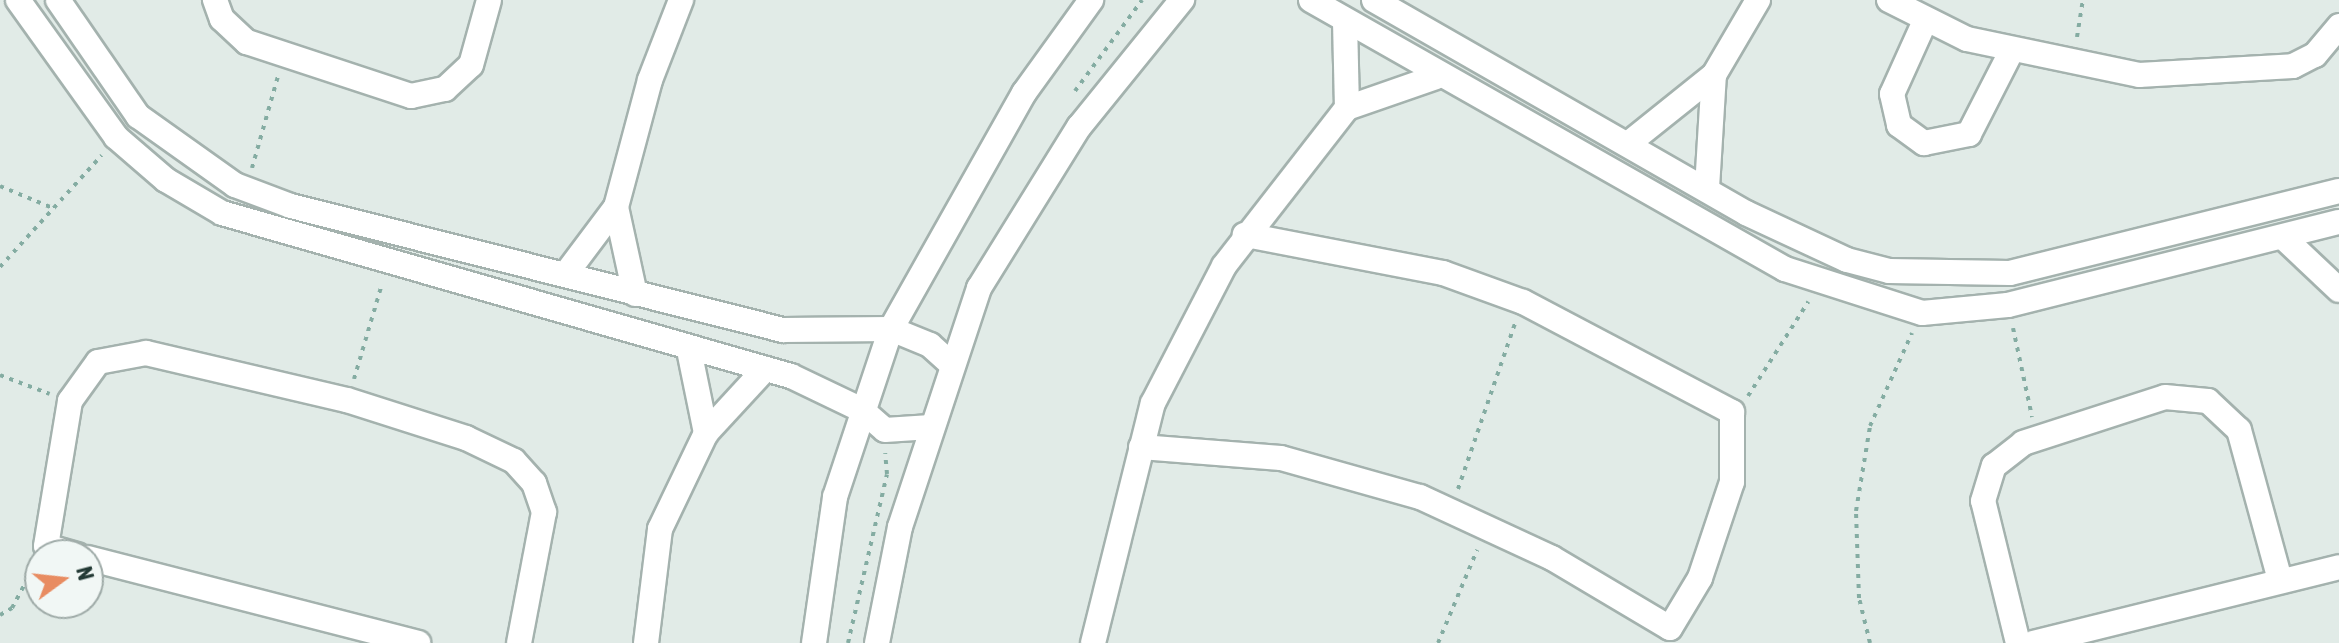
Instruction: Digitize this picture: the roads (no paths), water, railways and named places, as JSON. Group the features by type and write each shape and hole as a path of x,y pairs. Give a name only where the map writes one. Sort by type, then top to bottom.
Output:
{"street":[{"path":"18,0 116,137 222,213 819,386 862,410 885,430 931,427"},
{"path":"58,0 138,116 184,155 246,189 635,294 783,330 891,329 930,345 951,364"},
{"path":"215,0 233,33 284,55 428,95 471,65 489,0"},
{"path":"565,275 616,207 650,80 681,0"},
{"path":"814,643 835,497 891,329 1024,93 1091,0"},
{"path":"877,643 931,427 979,288 1041,184 1182,0"},
{"path":"1311,0 1348,10 1436,77 1524,119 1727,238 1820,283 1922,313 2008,305 2285,239 2339,222"},
{"path":"1374,0 1629,143 1746,213 1847,260 1926,277 2010,273 2339,191"},
{"path":"1629,143 1714,75 1758,0"},
{"path":"1889,0 1925,21 2011,52 2071,66 2216,75 2293,66 2315,55 2339,26"},
{"path":"1347,108 1348,10"},
{"path":"1925,21 1892,94 1899,125 1924,143 1969,134 2011,52"},
{"path":"1707,188 1714,75"},
{"path":"1097,642 1141,447 1179,348 1245,235 1347,108 1436,77"},
{"path":"1524,119 1538,94"},
{"path":"116,137 138,116"},
{"path":"616,207 635,294"},
{"path":"2274,209 2285,239 2339,290"},
{"path":"1727,238 1746,213"},
{"path":"1141,447 1281,458 1451,510 1487,525 1670,628 1725,512 1735,416 1623,349 1523,302 1416,267 1245,235"},
{"path":"1922,313 1926,277"},
{"path":"689,350 706,433"},
{"path":"47,539 70,401 98,362 146,353 347,400 497,450 534,483 544,512 519,643"},
{"path":"646,643 660,529 706,433 765,369"},
{"path":"2018,643 1983,501 1994,466 2037,439 2165,397 2208,401 2239,430 2280,580"},
{"path":"104,562 418,643"},
{"path":"2033,643 2339,567"}]}
